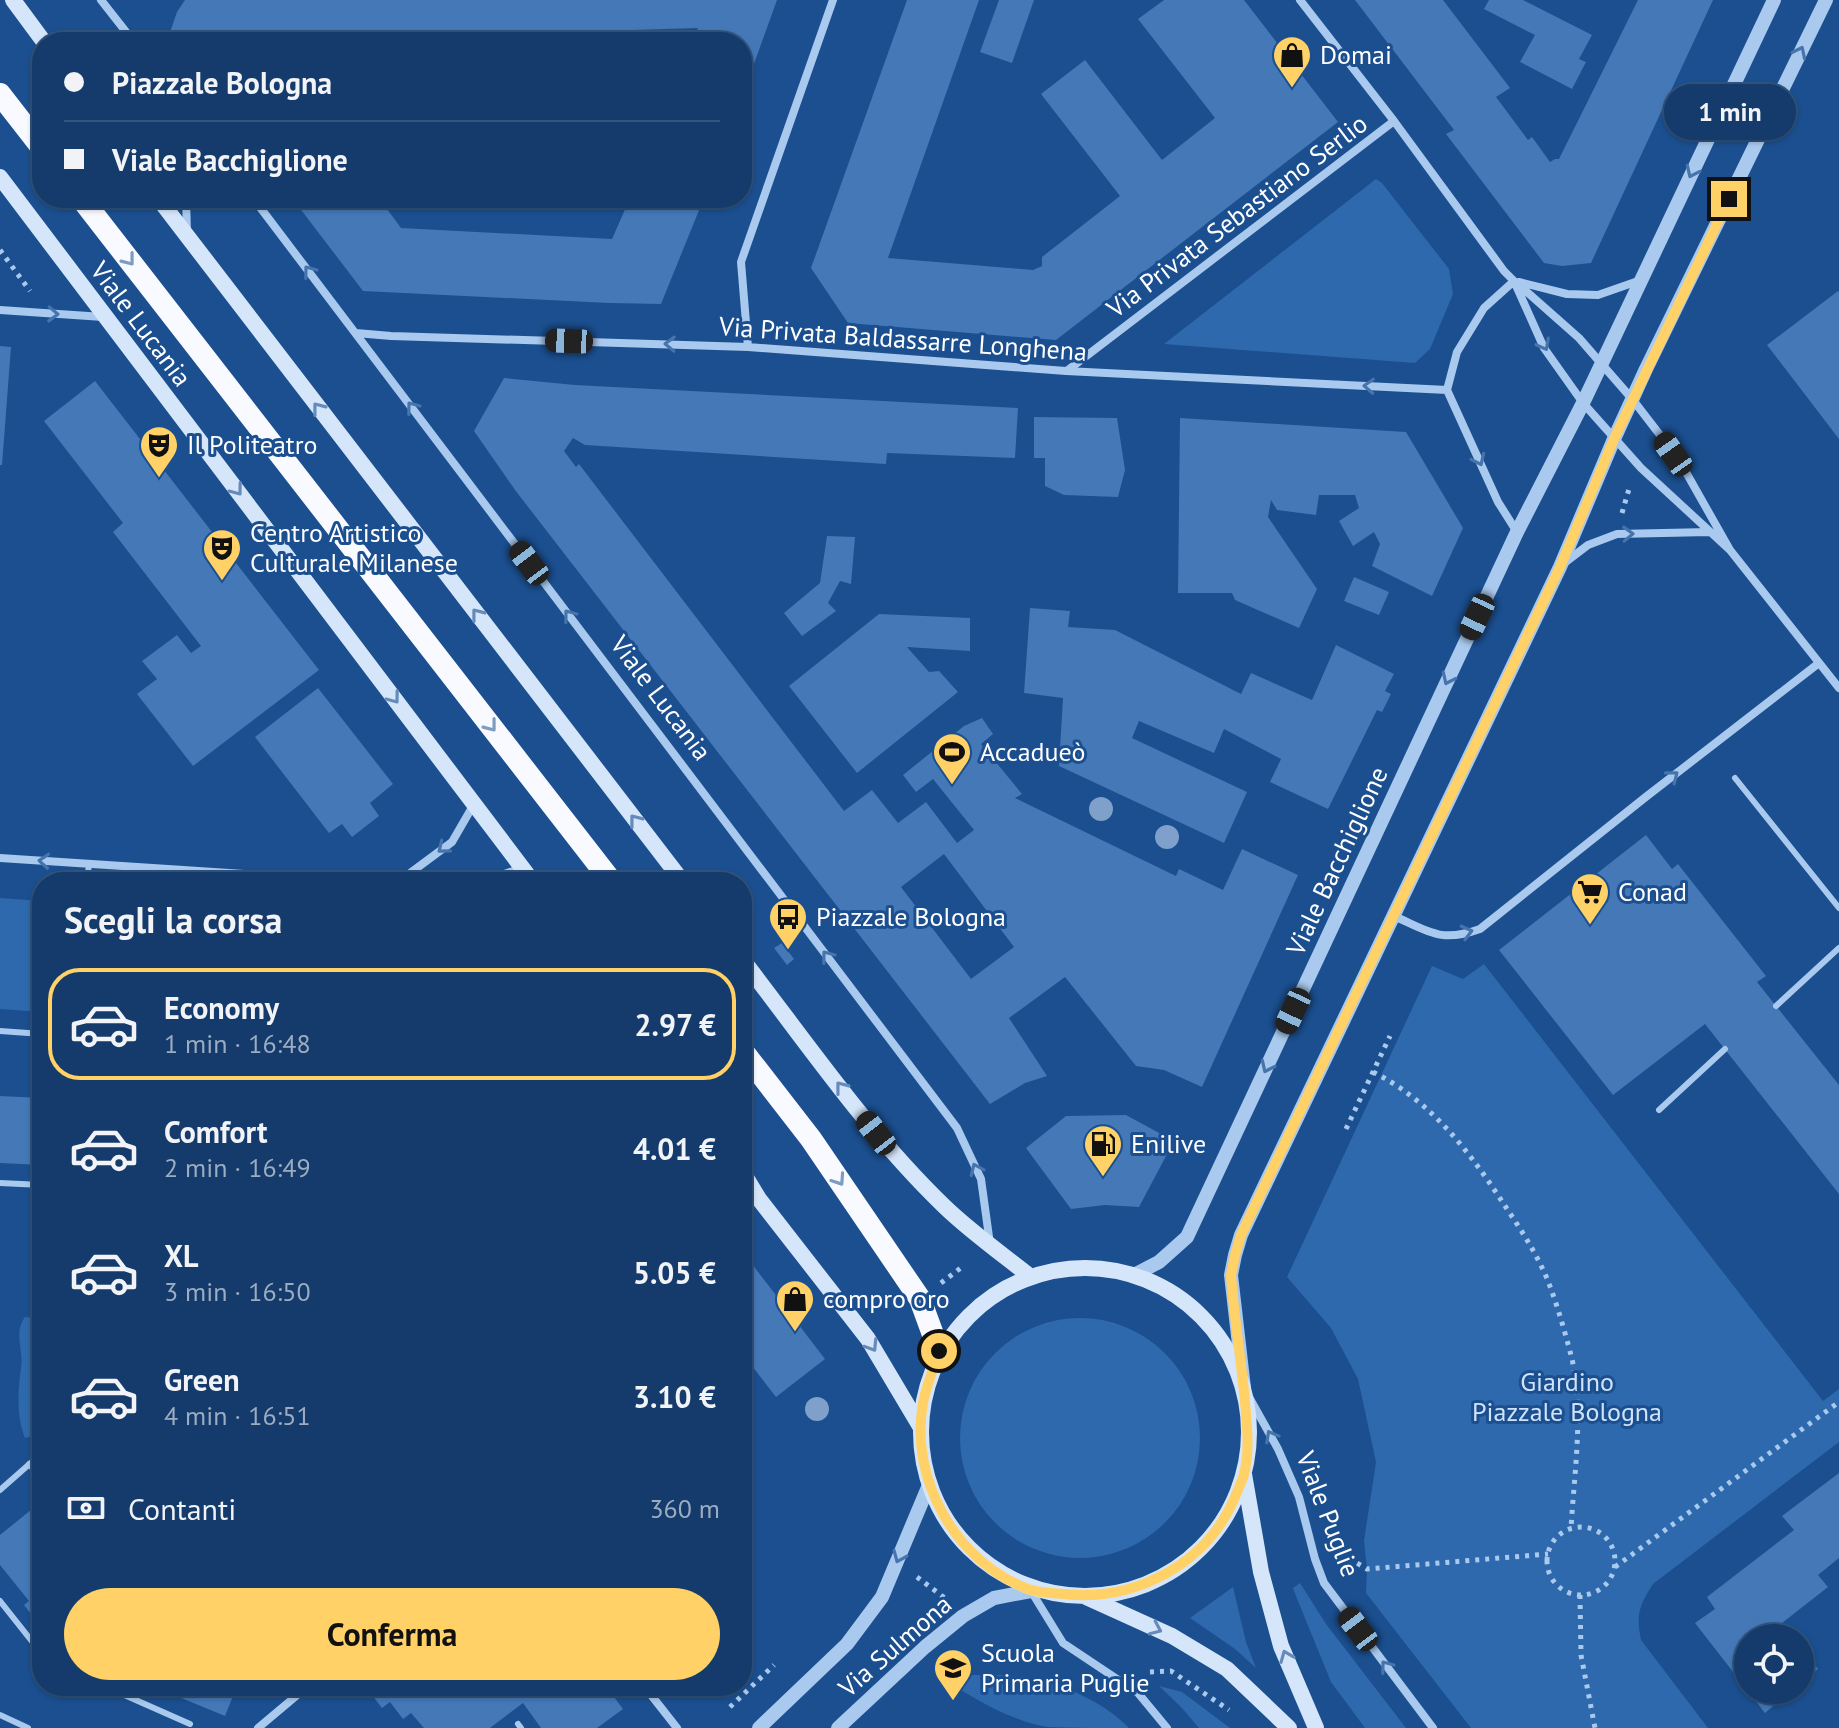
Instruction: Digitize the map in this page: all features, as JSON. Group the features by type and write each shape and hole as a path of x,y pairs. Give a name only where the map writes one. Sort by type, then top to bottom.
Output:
{"highway":[{"path":"0,94 32,135"},
{"path":"89,208 604,872"},
{"path":"752,1063 811,1139 920,1299 939,1351"}],"main road":[{"path":"13,0 37,32"},
{"name":"Viale Lucania","path":"0,177 526,872"},
{"path":"165,208 675,872"},
{"path":"752,972 876,1133 947,1209 1031,1277"},
{"path":"752,1187 868,1339 921,1430"},
{"path":"1244,1474 1228,1514 1201,1548 1167,1574 1127,1591 1085,1597 1031,1591 1003,1578 959,1539 942,1514 929,1485 921,1444 923,1403 939,1351 990,1299 1031,1277 1065,1269 1100,1268 1134,1275 1162,1286 1209,1323 1227,1348 1244,1388 1247,1430 1244,1474 1261,1572 1281,1646 1316,1728"},
{"path":"1085,1597 1172,1636 1227,1669 1289,1728"}],"street":[{"path":"101,0 126,32"},
{"path":"748,347 741,262 833,0"},
{"name":"Via Privata Sebastiano Serlio","path":"1300,0 1514,281 1544,348 1583,403 1641,468 1730,550"},
{"name":"Viale Bacchiglione","path":"1134,1275 1159,1262 1187,1237 1517,532 1583,403 1774,0"},
{"path":"1244,1388 1231,1275 1241,1235 1560,567 1614,439 1826,0"},
{"name":"Via Privata Sebastiano Serlio","path":"1066,371 1394,121"},
{"path":"186,208 187,238"},
{"name":"Viale Lucania","path":"261,208 957,1128 981,1179 990,1245"},
{"path":"1514,281 1567,294 1598,295 1641,280"},
{"path":"1514,281 1579,338 1633,400 1687,474 1730,550 1839,688"},
{"path":"1514,281 1484,308 1457,352 1447,390 1498,502 1517,532"},
{"path":"0,310 105,317"},
{"name":"Via Privata Baldassarre Longhena","path":"356,333 748,347 1066,371 1447,390"},
{"path":"1560,567 1588,545 1617,534 1709,532"},
{"path":"1394,916 1438,935 1460,936 1480,929 1819,663"},
{"path":"412,872 452,842 474,803"},
{"path":"0,858 213,872"},
{"path":"511,872 523,868"},
{"name":"Viale Puglie","path":"1244,1388 1278,1449 1299,1497 1324,1583 1433,1728"},
{"name":"Via Sulmona","path":"759,1728 847,1644 882,1597 929,1485"},
{"path":"1031,1591 1063,1643 1138,1693 1167,1728"},
{"name":"Via Sulmona","path":"838,1728 963,1616 994,1598 1031,1591"},
{"path":"258,1728 296,1696"},
{"path":"652,1696 677,1728"}],"lane":[{"path":"1735,778 1839,908"},
{"path":"88,872 89,864"},
{"path":"1776,1006 1839,948"},
{"path":"0,1031 32,1033"},
{"path":"1659,1110 1725,1049"},
{"path":"0,1183 32,1185"},
{"path":"0,1490 32,1461"},
{"path":"29,1464 32,1467"},
{"path":"0,1601 32,1641"},
{"path":"127,1696 190,1724"},
{"path":"0,1715 28,1728"}],"path":[{"path":"0,250 33,295"},
{"path":"1623,510 1629,489"},
{"path":"1346,1129 1390,1036"},
{"path":"1373,1072 1418,1100 1480,1168 1525,1236 1551,1288 1572,1361 1578,1420 1571,1529"},
{"path":"941,1283 962,1267"},
{"path":"1615,1567 1839,1402"},
{"path":"1582,1527 1594,1529 1611,1544 1615,1567 1602,1588 1580,1595 1568,1593 1551,1577 1547,1566 1548,1554 1560,1534 1582,1527"},
{"path":"1340,1553 1367,1569 1548,1554"},
{"path":"917,1577 943,1595"},
{"path":"1580,1595 1581,1655 1595,1728"},
{"path":"752,1686 774,1665"},
{"path":"1151,1669 1171,1671 1233,1713"},
{"path":"730,1707 742,1696"}],"green space":[{"path":"1376,179 1449,269 1453,294 1430,349 1415,363 1164,344"},
{"path":"0,898 32,900 32,1011 0,1009"},
{"name":"Giardino Piazzale Bologna","path":"1484,964 1823,1401 1839,1389 1839,1442 1653,1584 1642,1605 1639,1617 1641,1640 1708,1728 1471,1728 1366,1593 1364,1541 1376,1462 1358,1379 1331,1328 1287,1277 1432,966 1463,979"},
{"path":"25,1317 32,1318 32,1436 25,1438 18,1403 22,1323"},
{"path":"1080,1318 1103,1320 1126,1327 1147,1338 1165,1353 1180,1371 1191,1392 1198,1415 1198,1461 1191,1484 1180,1505 1165,1523 1147,1538 1126,1549 1103,1556 1080,1558 1057,1556 1034,1549 1013,1538 995,1523 980,1505 969,1484 962,1461 960,1438 962,1415 969,1392 980,1371 995,1353 1013,1338 1034,1327 1057,1320"},
{"path":"1300,1583 1326,1624 1406,1728 1365,1728 1331,1682 1293,1588"},
{"path":"1233,1587 1246,1642 1256,1668 1235,1649 1190,1618"},
{"path":"973,1675 1015,1676 1056,1685 1108,1710 1129,1728 1048,1727 1021,1720 983,1703 947,1681"},
{"path":"1159,1686 1182,1692 1230,1728 1199,1728"}],"building":[{"path":"185,0 777,0 752,69 752,32 697,32 698,28 634,32 170,32"},
{"path":"907,0 979,0 888,258 1033,270 1042,266 1042,257 1120,196 1041,94 1085,60 1162,160 1215,118 1138,19 1164,0 1244,0 1338,122 1056,340 848,323 811,268"},
{"path":"999,0 1034,0 1012,63 980,52"},
{"path":"1355,0 1443,0 1510,88 1496,97 1528,140 1532,137 1550,162 1559,159 1638,0 1713,0 1591,263 1562,266 1544,263 1446,134 1454,130"},
{"path":"1489,0 1523,0 1592,35 1579,59 1586,62 1572,89 1520,62 1535,35 1484,9"},
{"path":"300,208 386,208 401,228 612,239 626,208 700,208 661,304 363,291"},
{"path":"1839,292 1839,439 1767,345"},
{"path":"0,346 11,347 2,465 0,465"},
{"path":"504,378 575,385 1018,408 1015,458 887,453 886,464 585,445 573,438 564,451 576,467 579,464 844,811 872,790 898,823 926,802 957,843 974,830 933,779 916,792 903,775 964,726 982,718 993,734 981,744 1022,794 1015,798 1176,876 1179,869 1223,890 1242,849 1298,875 1202,1087 1164,1070 1136,1066 1065,977 1009,1018 1047,1076 1025,1083 990,1104 515,490 474,431","holes":["944,854 1014,947 971,979 901,887"]},
{"path":"95,381 319,670 193,766 137,694 157,679 142,661 177,635 191,653 201,646 113,532 123,523 44,421"},
{"path":"1034,417 1117,418 1125,470 1118,497 1064,495 1045,486 1045,458 1034,458"},
{"path":"1180,418 1406,432 1463,528 1432,596 1372,566 1380,544 1374,532 1353,546 1339,521 1359,508 1355,495 1319,495 1316,515 1277,510 1271,500 1268,517 1317,589 1299,628 1235,600 1232,593 1178,593"},
{"path":"827,536 855,537 851,584 840,581 828,603 836,611 802,636 784,613 820,583"},
{"path":"1354,577 1389,592 1379,615 1344,601"},
{"path":"1030,608 1070,611 1068,627 1115,630 1241,694 1251,673 1312,700 1336,645 1394,674 1385,691 1391,694 1382,712 1377,710 1328,809 1270,782 1281,759 1224,729 1214,753 1139,721 1132,738 1247,792 1224,843 1059,766 1063,698 1024,693"},
{"path":"879,614 970,618 970,651 907,647 929,672 939,671 958,692 857,773 789,686"},
{"path":"318,688 393,784 370,803 379,816 352,837 342,824 329,833 255,737"},
{"path":"1646,835 1672,869 1678,864 1766,976 1757,982 1839,1085 1839,1194 1705,1024 1613,1095 1499,950"},
{"path":"782,943 794,959 787,965 774,948"},
{"path":"0,1096 32,1098 32,1165 0,1163"},
{"path":"1126,1115 1174,1141 1139,1207 1105,1205 1071,1209 1026,1148 1066,1116"},
{"path":"752,1264 825,1359 776,1397 752,1366"},
{"path":"1839,1473 1839,1558 1818,1575 1828,1587 1783,1624 1734,1624 1734,1673 1695,1623 1715,1609 1707,1597 1794,1530 1782,1516"},
{"path":"32,1509 32,1615 24,1605 29,1601 0,1565 0,1535"},
{"path":"177,1696 233,1696 225,1716"},
{"path":"373,1696 613,1696 623,1709 597,1728 541,1728 523,1703 490,1728 424,1728 411,1713 403,1719 390,1702 382,1708"},
{"path":"1758,1704 1776,1704 1765,1713"}],"place":[{"name":"Domai","path":"1292,89"},
{"name":"Il Politeatro","path":"159,479"},
{"name":"Centro Artistico Culturale Milanese","path":"222,582"},
{"name":"Accadueò","path":"952,786"},
{"name":"Conad","path":"1590,926"},
{"name":"Piazzale Bologna","path":"788,951"},
{"name":"Enilive","path":"1103,1178"},
{"name":"compro oro","path":"795,1333"},
{"name":"Scuola Primaria Puglie","path":"953,1702"}],"route":[{"path":"939,1351 923,1403 921,1444 929,1485 942,1514 959,1539 1003,1578 1031,1591 1085,1597 1127,1591 1167,1574 1201,1548 1228,1514 1244,1474 1247,1430 1231,1275 1241,1235 1560,567 1646,369 1729,199"}]}
